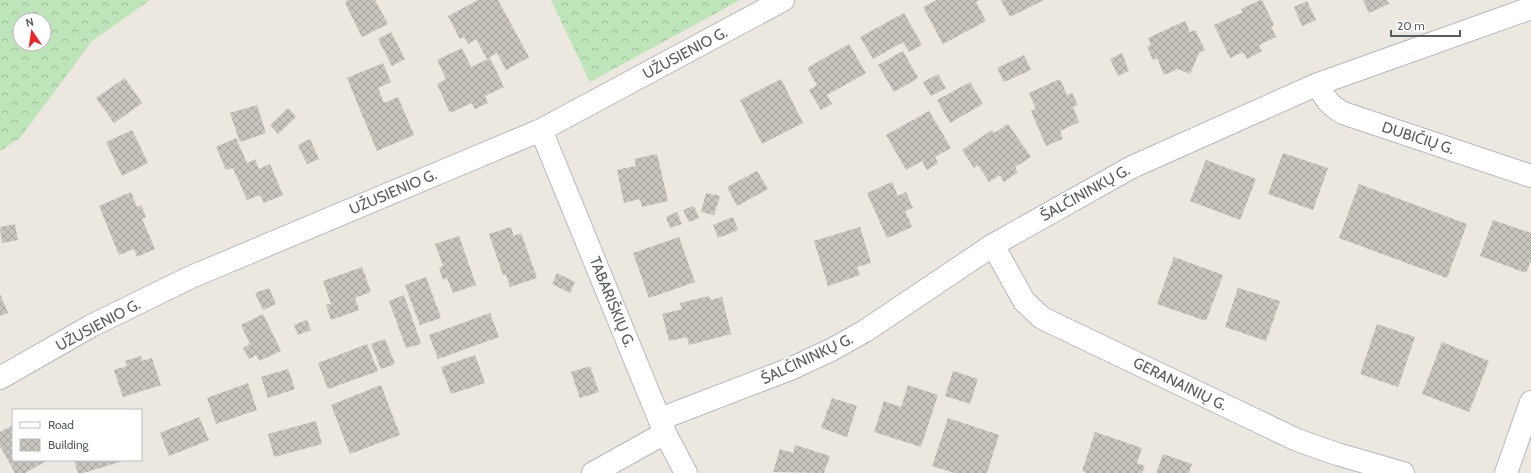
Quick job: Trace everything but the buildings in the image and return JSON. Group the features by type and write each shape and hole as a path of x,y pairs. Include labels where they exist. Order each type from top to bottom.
{"street":[{"name":"UŽUSIENIO G.","path":"0,378 91,326 191,277 541,130 783,0"},
{"name":"ŠALČININKŲ G.","path":"594,473 663,426 831,350 865,331 994,245 1132,167 1318,84 1531,8"},
{"name":"DUBIČIŲ G.","path":"1318,84 1333,108 1343,113 1531,176"},
{"name":"TABARIŠKIŲ G.","path":"541,130 663,426 686,473"},
{"name":"GERANAINIŲ G.","path":"994,245 1024,300 1042,318 1298,440 1337,454 1403,473"},
{"path":"1506,473 1531,402"}],"green space":[{"path":"0,0 150,0 92,41 20,138 0,151"},
{"path":"551,0 740,0 590,82"}]}
